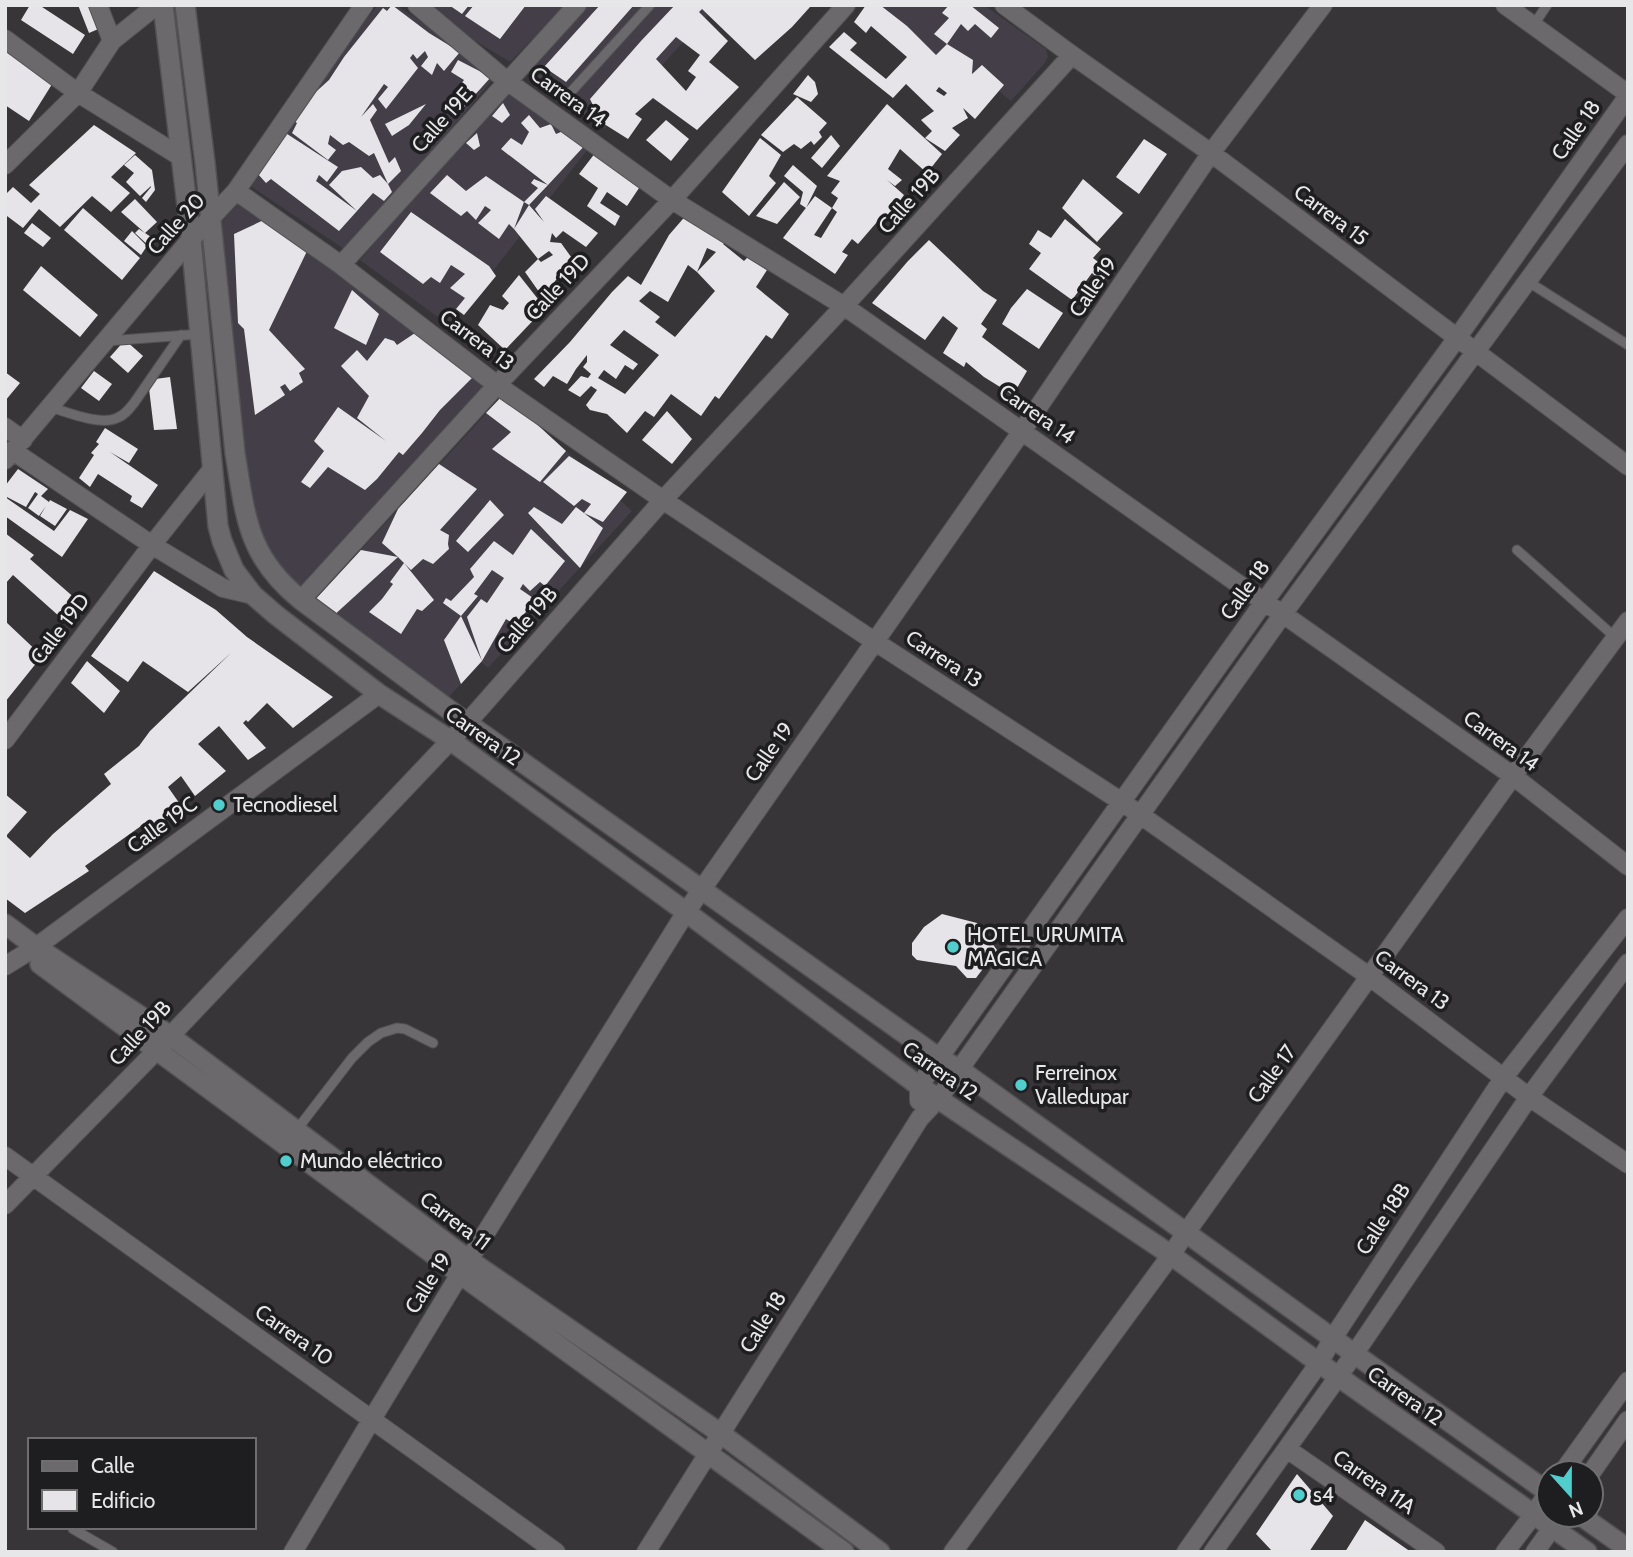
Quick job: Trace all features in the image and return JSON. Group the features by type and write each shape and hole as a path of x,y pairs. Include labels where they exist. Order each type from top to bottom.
{"street":[{"path":"98,5 112,41"},
{"path":"5,165 78,93 112,41 157,5"},
{"name":"Carrera 12","path":"163,5 191,239 191,334 213,468 216,511 222,541 234,570 253,595 379,694 450,740 919,1086 1171,1255 1534,1514"},
{"name":"Carrera 12","path":"185,5 211,218 230,416 241,489 252,538 264,561 289,590 467,723 939,1058 959,1069 1185,1234 1535,1482"},
{"name":"Calle 20","path":"14,450 191,239 236,191 365,5"},
{"name":"Carrera 14","path":"417,5 507,81 672,200 844,306 1513,776 1628,866"},
{"name":"Calle 19E","path":"341,265 577,5"},
{"name":"Calle 19D","path":"302,600 497,385 672,200 846,5"},
{"name":"Carrera 15","path":"1004,5 1212,153 1628,466"},
{"name":"Calle 19","path":"301,1549 372,1419 701,889 1022,431 1212,153 1323,5"},
{"path":"1505,5 1628,95"},
{"path":"5,39 78,93 181,157"},
{"name":"Calle 19B","path":"5,1205 467,723 663,500 1072,55"},
{"name":"Calle 18","path":"919,1086 1264,602 1457,338 1628,95"},
{"name":"Calle 18","path":"646,1552 920,1118 939,1098 1283,614 1628,144"},
{"name":"Carrera 13","path":"236,191 341,265 497,385 663,500 1140,814 1370,977 1529,1097 1628,1164"},
{"path":"5,427 14,450 152,545 223,588 253,595"},
{"name":"Calle 19D","path":"5,740 213,468"},
{"name":"Calle 17","path":"953,1552 1171,1255 1513,776 1628,621"},
{"name":"Calle 19C","path":"5,966 379,694"},
{"name":"Calle 18B","path":"1186,1552 1319,1363 1504,1076 1628,918"},
{"name":"Carrera 11","path":"5,924 30,950 163,1043 844,1552"},
{"name":"Carrera 11","path":"5,939 30,950"},
{"path":"1213,1552 1355,1353 1529,1097 1628,963"},
{"path":"919,1086 920,1118"},
{"name":"Carrera 10","path":"5,1156 556,1552"},
{"name":"Carrera 11","path":"465,1267 720,1433 880,1552"},
{"path":"1572,1459 1628,1381"},
{"path":"1601,1459 1628,1420"},
{"name":"Carrera 11A","path":"1287,1449 1436,1552"},
{"path":"1505,1552 1534,1514"},
{"path":"1535,1552 1551,1529"},
{"name":"Carrera 12","path":"1565,1529 1587,1552"},
{"path":"1600,1529 1628,1549"}],"lane":[{"path":"569,94 650,5"},
{"path":"1533,26 1547,5"},
{"path":"1527,281 1628,345"},
{"path":"105,341 191,334"},
{"path":"50,407 95,420 115,419 135,403 191,334"},
{"path":"1517,550 1616,638"},
{"path":"291,1138 352,1058 381,1033 397,1028 405,1029 433,1043"},
{"path":"73,1529 113,1552"}],"shaded area":[{"path":"378,5 396,5 499,72 347,251 243,181 288,117"},
{"path":"416,5 566,5 510,62"},
{"path":"586,5 717,5 604,129 525,72"},
{"path":"867,5 984,5 1046,49 1048,57 1011,101 949,51 937,63"},
{"path":"516,77 599,135 450,326 360,260"},
{"path":"235,194 508,382 297,598 253,539 214,224"},
{"path":"504,394 632,511 488,668 481,662 436,711 314,601"}],"building":[{"path":"30,5 39,5 85,35 73,54 21,20"},
{"path":"78,5 94,5 103,27 89,33"},
{"path":"392,5 460,52 444,71 437,63 432,75 421,66 428,57 425,51 417,59 413,54 410,58 418,68 386,109 378,99 388,87 384,84 361,117 373,104 377,110 370,120 389,163 395,157 401,171 388,184 374,153 369,156 349,142 343,145 330,135 328,144 336,150 328,160 292,133 297,123 288,117 329,80 383,8 387,11"},
{"path":"449,5 469,5 462,14"},
{"path":"474,5 526,5 500,39 465,16"},
{"path":"600,5 634,5 566,82 544,67"},
{"path":"675,5 810,7 755,60 702,9 699,12 728,41 709,62 739,87 697,130 653,98 635,114 642,119 628,139 601,122 590,99","holes":["676,37 700,55 688,71 696,77 686,91 656,59"]},
{"path":"866,5 880,5 907,26 936,55 947,44 973,60 972,74 982,65 1004,85 975,119 963,108 968,118 952,128 960,135 945,151 925,138 932,131 921,120 934,111 906,84 893,98 829,47 844,32 857,43 850,50 886,79 907,57 871,26 866,33 854,22","holes":["939,87 947,93 944,96 936,91"]},
{"path":"949,5 970,5 999,28 991,38 975,24 968,31 961,24 947,44 934,34 949,18 942,13"},
{"path":"5,51 54,81 29,121 5,105"},
{"path":"458,60 491,77 463,108 452,97 464,80 451,72"},
{"path":"808,75 815,82 818,94 811,102 793,94"},
{"path":"797,97 827,123 819,132 822,137 814,145 811,141 801,149 794,144 783,152 761,135"},
{"path":"503,103 510,115 502,123 492,116"},
{"path":"426,104 409,125 392,136 385,124"},
{"path":"887,104 942,154 927,173 900,149 888,169 902,180 895,186 887,180 904,195 887,219 883,215 858,244 852,239 842,252 848,255 835,274 783,238 815,196 832,208 838,198 831,193 840,181 827,176","holes":["832,208 837,212 821,238 814,235"]},
{"path":"529,115 540,128 551,124 556,134 568,129 588,142 548,185 501,149 511,138 522,145 529,132 521,123"},
{"path":"666,120 689,139 671,161 646,140"},
{"path":"94,125 136,153 111,177 130,193 111,212 92,196 60,227 39,209 23,228 7,216 5,218 5,195 13,187 31,203 40,194 29,185"},
{"path":"281,130 338,167 327,182 319,175 316,181 357,211 339,231 271,179 266,183 257,173 275,152 270,149"},
{"path":"477,133 480,146 474,150 466,143"},
{"path":"831,135 840,146 822,168 811,158"},
{"path":"760,138 781,155 769,176 776,183 749,216 722,192"},
{"path":"1144,139 1167,154 1139,194 1116,177"},
{"path":"599,148 641,185 627,206 607,192 600,203 620,216 615,226 587,206 598,188 579,174"},
{"path":"135,155 152,170 155,190 146,202 142,198 151,186 140,196 126,182 134,173 124,165"},
{"path":"793,165 817,186 806,208 800,204 803,192 784,176"},
{"path":"361,167 373,178 380,175 392,192 384,201 373,193 357,211 329,185 342,171"},
{"path":"447,175 466,191 486,176 524,202 514,229 509,224 499,239 478,223 491,210 485,206 476,220 467,211 461,216 430,193"},
{"path":"534,179 548,185 529,205 524,202 538,188 531,183"},
{"path":"1083,179 1123,213 1097,242 1062,208"},
{"path":"784,182 800,197 777,224 756,216"},
{"path":"546,196 598,233 586,247 563,231 556,238 552,233 550,242 561,243 574,261 555,281 544,299 525,272 538,259 514,229 529,205 544,222 535,209","holes":["549,251 553,255 541,262 538,259"]},
{"path":"135,199 157,222 145,233 121,212"},
{"path":"83,208 140,258 122,280 64,230"},
{"path":"411,212 489,266 496,276 464,315 456,309 465,298 450,288 465,274 451,265 440,283 431,277 423,284 380,252"},
{"path":"688,213 726,241 723,244 744,261 748,257 767,270 756,287 789,314 772,339 766,335 719,399 715,396 701,416 671,394 654,417 645,411 627,433 607,414 590,410 586,405 597,390 591,386 580,397 568,390 581,376 588,378 591,374 583,367 587,362 587,355 567,384 553,376 544,387 534,379 628,276 641,285 669,235","holes":["707,248 716,252 697,272","688,265 715,291 675,337 655,322 660,317 639,301 650,291 668,302","624,330 659,355 625,394 598,378 604,370 616,379 625,365 633,370 638,364 610,345"]},
{"path":"268,218 308,249 269,330 305,369 299,373 303,382 290,391 285,384 280,387 285,395 255,415 244,329 238,323 234,234"},
{"path":"1065,219 1101,249 1093,258 1110,271 1102,282 1092,273 1072,300 1029,269 1041,253 1029,244 1038,230 1051,238"},
{"path":"32,223 51,238 43,247 24,233"},
{"path":"139,229 157,241 151,248 135,233"},
{"path":"132,231 147,246 141,255 124,241"},
{"path":"929,240 983,291 997,300 981,324 987,329 982,337 1027,371 1013,395 966,362 964,367 943,353 958,328 943,316 925,340 872,303"},
{"path":"41,266 98,315 80,337 23,290"},
{"path":"519,275 545,308 505,350 478,325 490,305 503,310 509,303 502,296"},
{"path":"1027,289 1063,313 1039,349 1002,324"},
{"path":"352,290 379,314 366,345 334,328"},
{"path":"415,333 474,376 440,410 403,455 399,452 365,490 328,467 310,488 301,482 324,451 314,441 338,407 386,441 357,418 369,396 341,366 357,350 367,361 385,338 397,345"},
{"path":"125,340 143,356 128,373 110,357"},
{"path":"94,371 112,384 99,401 81,388"},
{"path":"5,372 20,383 5,401"},
{"path":"170,377 177,429 154,430 148,380"},
{"path":"504,394 566,451 540,482 492,449 511,432 486,413"},
{"path":"667,411 692,439 672,464 642,440"},
{"path":"105,428 138,449 129,463 110,452 158,485 142,508 130,501 132,496 98,474 90,487 79,478 94,455 91,453 99,444 96,442"},
{"path":"569,456 627,492 603,522 584,513 591,504 582,499 574,506 543,482"},
{"path":"439,464 477,489 440,530 449,535 449,549 433,564 423,559 411,570 382,543 398,509"},
{"path":"18,469 48,489 41,496 67,509 55,526 40,516 46,506 39,516 28,508 38,494 35,492 26,507 5,496 5,486"},
{"path":"5,497 54,531 70,510 88,519 62,557 5,516"},
{"path":"490,500 504,515 468,552 456,541"},
{"path":"534,507 562,524 576,507 603,528 580,568 528,513"},
{"path":"531,529 565,561 545,586 540,582 530,591 523,584 520,589 536,600 519,620 516,616 511,622 506,619 482,661 467,617 481,599 487,603 504,578 492,570 474,594 478,596 461,616 443,603 446,598 451,601 474,577 470,569 494,541 513,555"},
{"path":"5,533 34,555 30,559 77,600 60,617 13,575 5,584"},
{"path":"361,550 398,557 332,617 314,601"},
{"path":"404,563 434,600 422,611 417,609 401,634 369,612 393,584 390,582"},
{"path":"154,571 216,610 247,637 333,697 293,728 267,703 248,722 246,720 243,723 266,748 248,760 219,726 198,744 226,771 195,796 181,776 168,787 182,807 146,834 141,826 85,866 89,871 25,913 5,898 5,794 27,812 6,836 30,858 53,834 111,784 104,774 139,746 150,731 232,652 188,692 143,661 128,682 91,656"},
{"path":"461,616 482,661 461,684 444,640"},
{"path":"5,621 42,656 5,702"},
{"path":"87,661 120,691 104,713 71,683"},
{"name":"HOTEL URUMITA MAGICA","path":"942,914 977,923 997,950 976,978 967,978 956,966 917,960 912,955 912,943 924,927"},
{"name":"s4","path":"1297,1474 1333,1516 1309,1552 1273,1552 1256,1534"},
{"path":"1365,1520 1411,1552 1345,1552"}],"place":[{"name":"Tecnodiesel","path":"219,805"},
{"name":"HOTEL URUMITA MAGICA","path":"953,947"},
{"name":"Ferreinox Valledupar","path":"1021,1085"},
{"name":"Mundo eléctrico","path":"286,1161"},
{"name":"s4","path":"1299,1495"}]}
